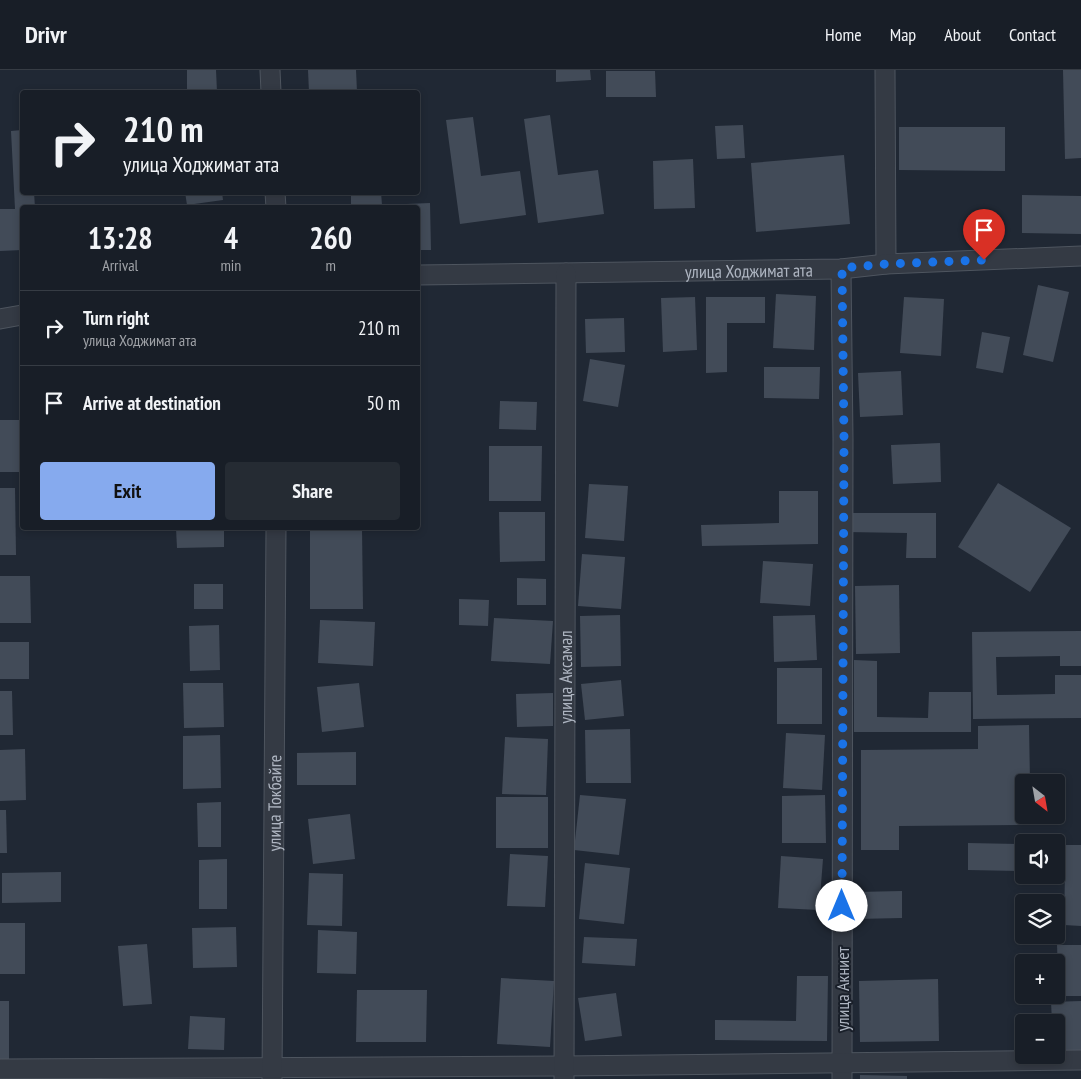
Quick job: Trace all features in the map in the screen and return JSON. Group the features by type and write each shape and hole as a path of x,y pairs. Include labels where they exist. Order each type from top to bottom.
{"street":[{"path":"270,70 271,90"},
{"path":"885,70 886,264"},
{"name":"улица Ходжимат ата","path":"420,275 842,268 886,264 1081,256"},
{"name":"улица Акниет","path":"842,268 844,439 842,1071"},
{"name":"улица Аксамал","path":"564,1072 566,273"},
{"path":"0,319 20,316"},
{"name":"улица Токбайге","path":"272,1073 276,530"},
{"path":"0,1069 272,1073 842,1071 1081,1060"}],"building":[{"path":"187,70 216,70 217,90 187,90"},
{"path":"308,70 356,70 357,90 309,90"},
{"path":"556,70 590,70 591,80 556,82"},
{"path":"1063,70 1081,70 1081,158 1065,159"},
{"path":"606,71 655,71 656,97 606,97"},
{"path":"550,115 558,175 598,170 604,214 538,223 524,119"},
{"path":"473,117 481,176 520,171 526,215 460,224 446,120"},
{"path":"743,125 745,158 717,159 715,126"},
{"path":"899,127 1005,127 1005,171 899,170"},
{"path":"20,130 20,195 34,195 35,205 20,205 20,250 0,251 0,209 15,209 11,131"},
{"path":"844,155 850,224 756,232 751,163"},
{"path":"693,159 695,208 654,209 653,161"},
{"path":"185,195 222,195 223,200 187,205"},
{"path":"351,195 381,195 382,205 351,205"},
{"path":"1022,195 1081,196 1081,234 1022,233"},
{"path":"430,203 431,250 420,250 420,205 382,205"},
{"path":"1038,285 1069,292 1053,362 1023,355"},
{"path":"776,294 816,296 814,350 773,348"},
{"path":"695,297 697,350 663,352 661,298"},
{"path":"706,297 765,297 765,323 727,323 727,372 706,373"},
{"path":"904,297 944,299 941,356 900,353"},
{"path":"624,318 625,352 586,353 585,319"},
{"path":"982,332 1010,337 1003,373 976,368"},
{"path":"590,359 625,365 618,407 583,401"},
{"path":"764,367 820,367 819,399 764,398"},
{"path":"901,371 903,415 860,417 858,373"},
{"path":"500,401 537,402 536,430 499,429"},
{"path":"0,420 20,420 20,472 0,472"},
{"path":"940,443 941,482 893,484 891,445"},
{"path":"489,446 542,446 541,501 489,501"},
{"path":"998,483 1071,528 1030,592 958,547"},
{"path":"589,484 628,486 624,541 585,538"},
{"path":"0,488 15,488 16,555 0,555"},
{"path":"779,491 818,491 818,544 702,546 701,525 779,523"},
{"path":"499,512 545,512 545,561 500,562"},
{"path":"847,513 936,513 936,558 906,558 907,533 846,532"},
{"path":"176,530 224,530 224,547 177,548"},
{"path":"310,530 362,530 363,609 310,609"},
{"path":"582,554 625,557 621,609 578,606"},
{"path":"763,561 813,564 810,606 760,603"},
{"path":"0,576 30,576 31,623 0,623"},
{"path":"517,578 546,579 546,605 517,605"},
{"path":"194,584 223,584 223,609 194,609"},
{"path":"899,585 900,653 856,654 855,586"},
{"path":"459,599 489,600 488,626 459,625"},
{"path":"620,615 621,666 581,667 580,616"},
{"path":"815,615 817,660 774,662 773,616"},
{"path":"494,618 553,621 550,664 491,661"},
{"path":"320,620 375,622 373,666 318,663"},
{"path":"219,625 220,670 190,671 189,626"},
{"path":"1081,631 1081,666 1060,666 1060,656 996,657 997,695 1055,694 1055,675 1081,675 1081,718 973,719 972,632"},
{"path":"0,642 29,642 29,679 0,679"},
{"path":"854,660 877,661 877,717 928,718 929,692 971,692 971,732 854,732"},
{"path":"777,668 822,668 822,724 777,724"},
{"path":"621,680 624,716 585,720 581,684"},
{"path":"183,683 223,683 224,727 184,728"},
{"path":"359,683 364,727 322,732 317,687"},
{"path":"0,691 12,691 13,735 0,735"},
{"path":"553,693 553,726 517,727 516,694"},
{"path":"1029,725 1030,774 1015,774 1015,824 1030,825 899,826 899,850 861,850 861,750 978,749 978,726"},
{"path":"630,729 631,783 586,783 585,730"},
{"path":"786,733 825,735 822,790 783,788"},
{"path":"220,735 221,788 183,789 183,736"},
{"path":"505,737 548,739 546,795 502,794"},
{"path":"25,749 26,800 0,801 0,750"},
{"path":"356,752 356,785 297,785 297,753"},
{"path":"580,795 626,799 619,855 574,850"},
{"path":"825,795 826,843 782,843 782,796"},
{"path":"496,797 548,797 548,848 496,848"},
{"path":"221,802 221,847 198,847 197,803"},
{"path":"0,810 6,810 7,853 0,853"},
{"path":"350,814 355,859 313,864 308,819"},
{"path":"968,843 1015,844 1015,871 968,870"},
{"path":"1065,845 1081,845 1081,926 1065,925"},
{"path":"510,854 548,856 545,907 507,906"},
{"path":"781,856 823,859 819,910 778,908"},
{"path":"227,859 227,909 199,909 199,860"},
{"path":"585,863 630,868 624,924 579,919"},
{"path":"61,872 61,902 2,903 2,873"},
{"path":"309,873 343,874 342,926 307,925"},
{"path":"902,891 902,918 856,919 856,892"},
{"path":"0,923 25,923 25,974 0,974"},
{"path":"236,927 237,967 193,968 192,928"},
{"path":"318,930 357,932 356,974 317,973"},
{"path":"584,937 637,939 635,966 582,963"},
{"path":"147,944 152,1004 123,1006 118,946"},
{"path":"1057,945 1081,945 1081,996 1065,996 1065,954 1057,954"},
{"path":"797,976 828,976 827,1041 715,1040 715,1020 796,1021"},
{"path":"501,978 554,981 550,1047 497,1044"},
{"path":"938,979 939,1041 860,1042 859,981"},
{"path":"357,990 427,990 426,1042 356,1042"},
{"path":"616,993 622,1036 585,1041 578,998"},
{"path":"0,1001 9,1001 9,1060 0,1060"},
{"path":"1081,1001 1081,1052 1065,1053 1065,1014 1052,1014 1051,1004 1065,1004 1065,1002"},
{"path":"190,1016 225,1018 224,1050 188,1049"},
{"path":"860,1075 907,1076 907,1079 860,1079"}],"route":[{"path":"842,906 844,439 842,268 886,264 984,260"}]}
